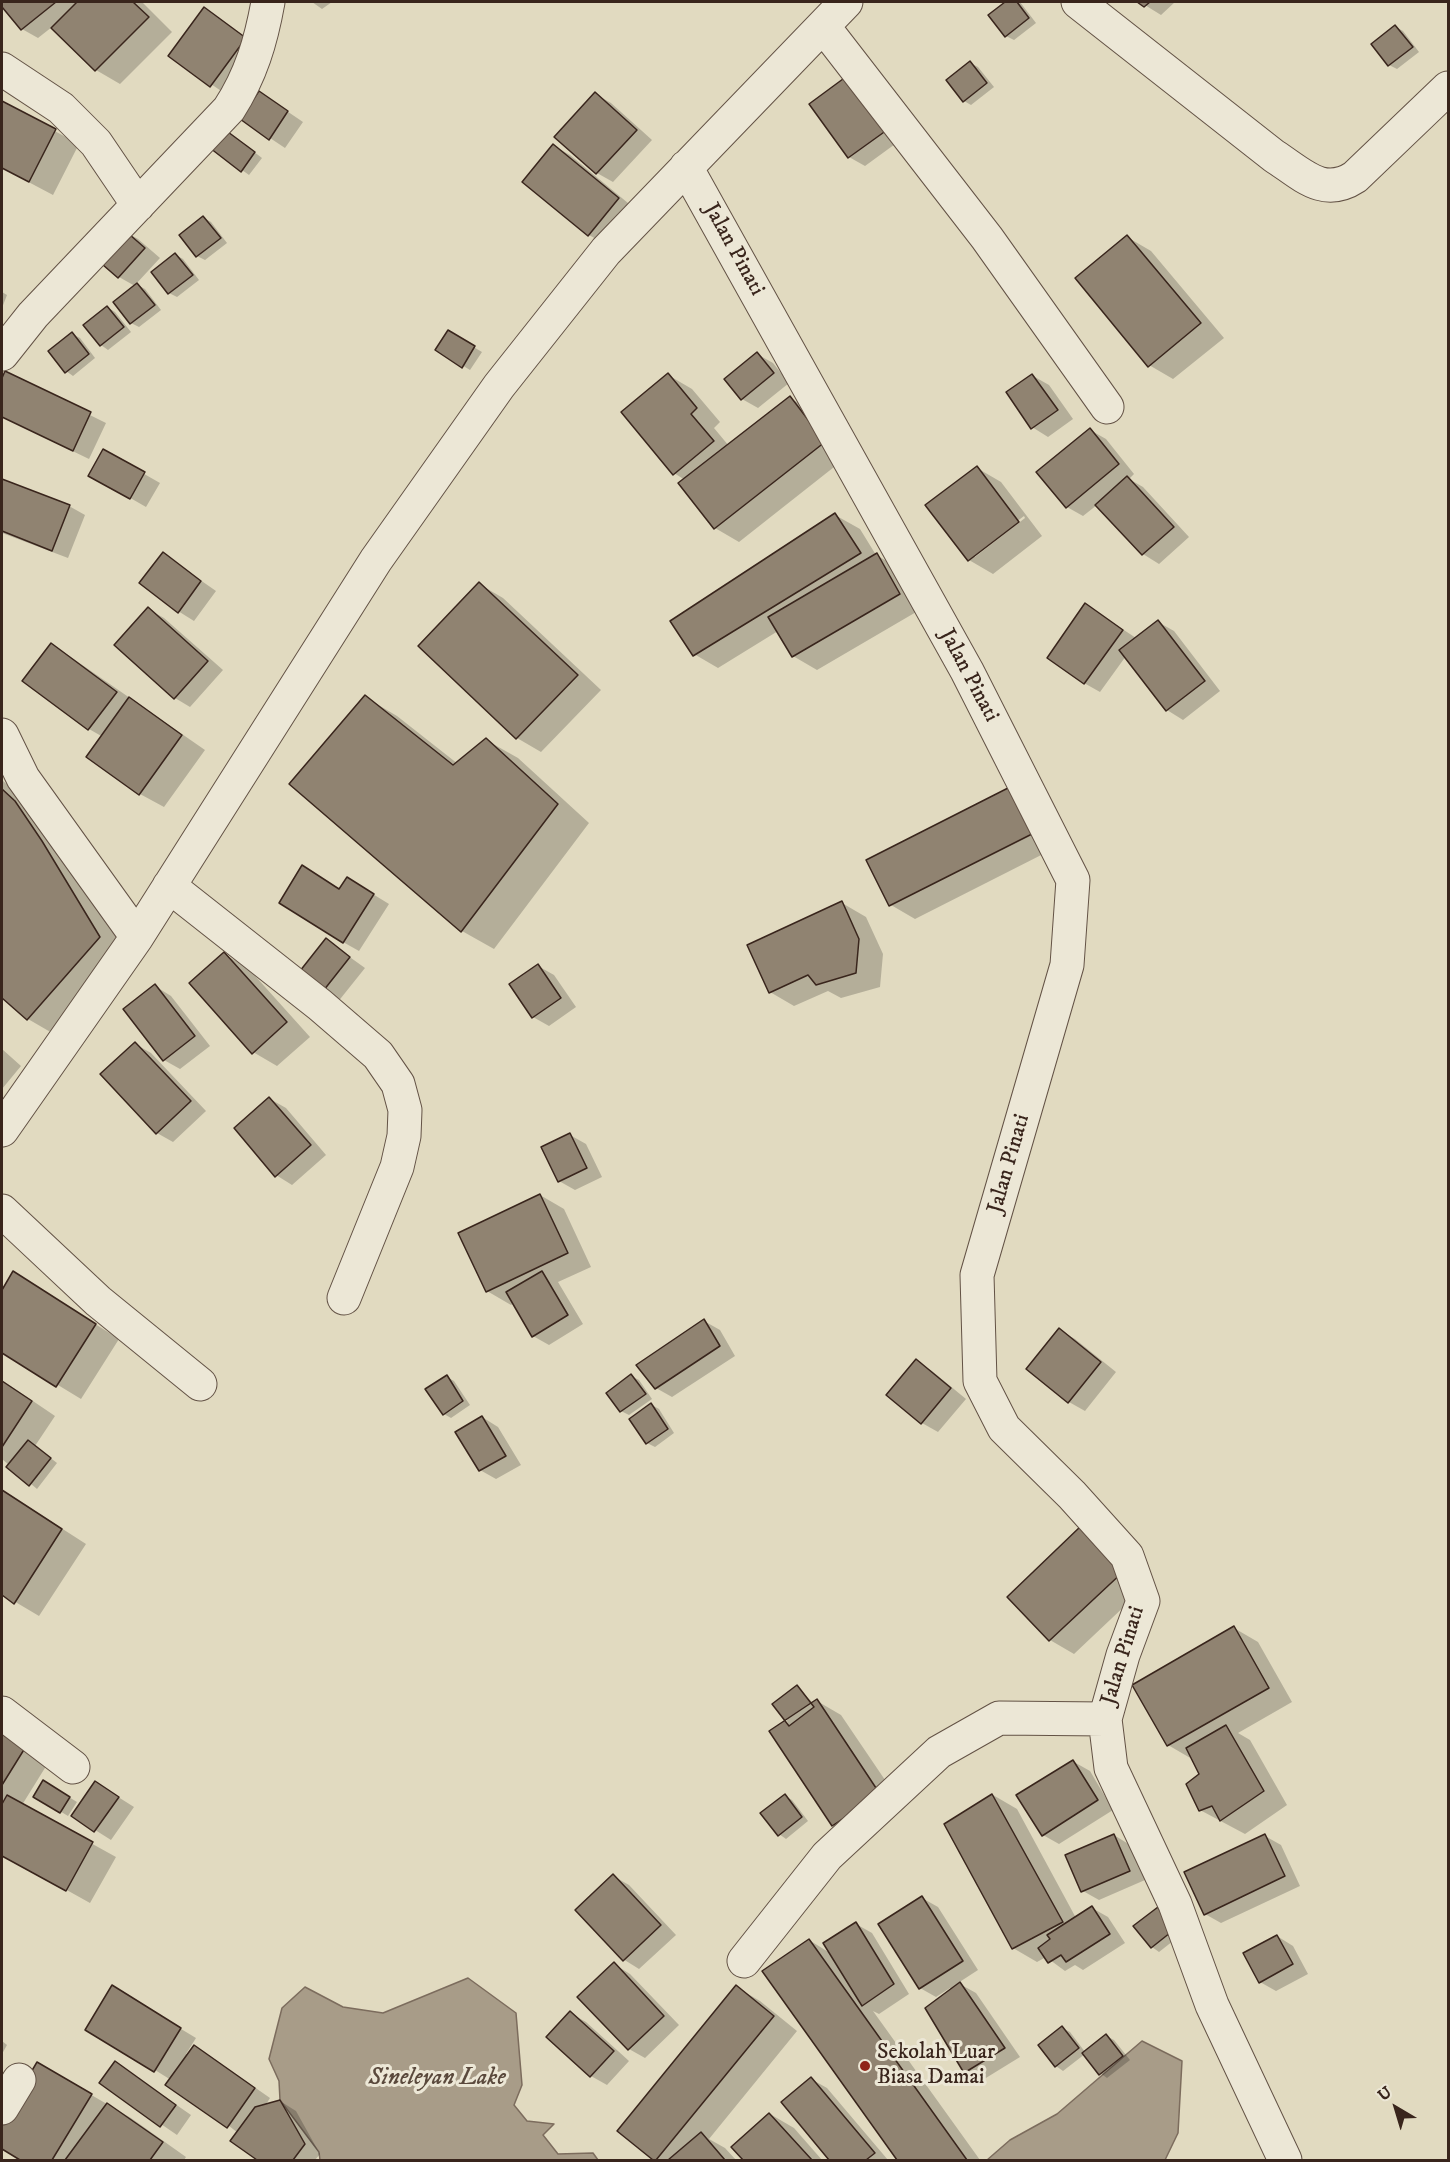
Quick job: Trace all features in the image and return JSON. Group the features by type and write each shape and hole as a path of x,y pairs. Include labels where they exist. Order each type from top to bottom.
{"street":[{"path":"2,354 33,315 229,109 244,85 261,38 268,2"},
{"path":"2,1130 137,937 376,560 499,386 606,251 846,2"},
{"path":"1078,2 1274,156 1307,178 1329,187 1343,185 1360,172 1449,88"},
{"path":"823,26 987,238 1107,407"},
{"path":"2,69 61,108 96,143 138,205"},
{"name":"Jalan Pinati","path":"686,167 967,671 1073,880 1067,965 977,1275 980,1381 1004,1428 1072,1495 1127,1556 1143,1601 1123,1655 1105,1719 1111,1768 1175,1904 1212,2005 1285,2160"},
{"path":"2,735 23,778 137,937"},
{"path":"169,886 320,1005 378,1055 398,1084 405,1110 404,1136 398,1167 344,1298"},
{"path":"2,1211 98,1301 200,1384"},
{"path":"2,1713 73,1767"},
{"path":"744,1961 827,1856 939,1752 999,1718 1105,1719"},
{"path":"2,2108 19,2080"}],"water":[{"name":"Sineleyan Lake","path":"468,1978 516,2013 522,2085 514,2105 527,2121 554,2124 543,2135 558,2154 593,2153 598,2160 320,2160 319,2152 280,2100 279,2081 269,2059 282,2008 305,1987 343,2007 383,2013"},
{"path":"1142,2041 1182,2061 1178,2133 1165,2160 987,2160 1010,2140 1057,2114"}],"building":[{"path":"2,2 56,2 21,30 2,7"},
{"path":"77,2 133,2 149,17 95,71 51,28"},
{"path":"1005,2 1017,2 1029,18 1005,37 988,15"},
{"path":"1137,2 1150,2 1144,7"},
{"path":"204,7 246,38 210,87 168,56"},
{"path":"1395,25 1413,47 1388,66 1371,44"},
{"path":"970,61 987,83 963,102 946,80"},
{"path":"847,76 887,130 848,158 809,104"},
{"path":"259,91 288,111 269,140 240,119"},
{"path":"595,92 637,130 596,174 554,137"},
{"path":"2,101 56,129 29,182 2,168"},
{"path":"224,129 255,152 241,172 210,148"},
{"path":"553,144 619,198 588,236 522,182"},
{"path":"203,216 221,238 196,257 179,235"},
{"path":"122,228 145,248 118,278 95,258"},
{"path":"1127,235 1201,323 1148,367 1075,278"},
{"path":"175,253 193,275 168,294 151,272"},
{"path":"137,283 155,305 130,324 113,302"},
{"path":"107,306 124,327 100,346 83,325"},
{"path":"448,330 475,346 462,368 435,350"},
{"path":"72,332 89,354 65,373 48,351"},
{"path":"757,352 774,373 741,400 724,379"},
{"path":"5,371 91,412 73,451 2,417 2,378"},
{"path":"668,373 697,408 691,414 714,441 673,475 621,412"},
{"path":"1032,374 1058,410 1031,429 1006,392"},
{"path":"790,396 825,442 714,529 678,483"},
{"path":"1090,428 1119,464 1066,508 1036,472"},
{"path":"103,449 145,472 130,499 88,476"},
{"path":"977,466 1019,522 968,561 925,505"},
{"path":"1127,476 1174,527 1142,555 1095,505"},
{"path":"2,479 70,505 52,551 2,531"},
{"path":"835,513 861,553 693,656 670,621"},
{"path":"163,552 201,581 178,613 139,583"},
{"path":"877,553 900,594 792,657 768,617"},
{"path":"479,582 578,675 516,739 418,646"},
{"path":"1085,603 1123,630 1084,684 1047,658"},
{"path":"148,607 208,661 174,699 114,645"},
{"path":"1158,620 1205,681 1166,711 1119,650"},
{"path":"51,643 117,692 88,730 22,681"},
{"path":"365,695 453,765 486,738 558,804 461,932 289,784"},
{"path":"129,697 182,735 139,795 86,757"},
{"path":"1010,787 1034,833 889,906 866,860"},
{"path":"2,789 15,801 42,841 100,937 27,1020 2,998"},
{"path":"302,865 339,889 347,877 374,894 343,943 279,903"},
{"path":"842,901 859,939 856,973 816,985 808,975 769,993 747,945"},
{"path":"326,938 350,957 320,995 296,976"},
{"path":"224,952 287,1022 252,1054 189,983"},
{"path":"538,964 561,998 532,1018 509,984"},
{"path":"155,984 195,1036 163,1061 123,1009"},
{"path":"135,1042 191,1101 156,1134 100,1074"},
{"path":"269,1097 311,1145 275,1177 234,1128"},
{"path":"570,1133 587,1168 558,1182 541,1147"},
{"path":"540,1194 568,1253 486,1292 458,1233"},
{"path":"13,1271 96,1324 56,1387 2,1353 2,1290"},
{"path":"542,1271 568,1315 532,1337 506,1292"},
{"path":"704,1319 720,1346 655,1389 636,1365"},
{"path":"1059,1328 1101,1362 1068,1403 1026,1369"},
{"path":"916,1359 951,1388 921,1424 886,1395"},
{"path":"631,1374 646,1394 620,1412 606,1393"},
{"path":"447,1375 463,1401 443,1415 425,1389"},
{"path":"2,1381 32,1401 2,1447"},
{"path":"651,1403 668,1429 646,1444 629,1419"},
{"path":"482,1416 506,1456 479,1471 455,1432"},
{"path":"28,1440 51,1458 29,1486 6,1467"},
{"path":"2,1490 62,1529 14,1604 2,1595"},
{"path":"1082,1525 1125,1570 1049,1641 1007,1597"},
{"path":"1234,1626 1269,1688 1167,1746 1132,1685"},
{"path":"797,1685 814,1707 789,1726 772,1704"},
{"path":"817,1699 880,1794 832,1826 769,1731"},
{"path":"1226,1725 1264,1791 1220,1821 1212,1806 1199,1811 1186,1784 1199,1774 1186,1748"},
{"path":"2,1734 25,1748 2,1785"},
{"path":"1073,1760 1098,1800 1042,1836 1016,1795"},
{"path":"43,1780 70,1797 60,1813 33,1797"},
{"path":"95,1781 119,1797 94,1832 71,1816"},
{"path":"785,1794 802,1817 778,1836 760,1813"},
{"path":"992,1794 1063,1922 1012,1949 944,1824"},
{"path":"7,1795 93,1842 66,1891 2,1856 2,1804"},
{"path":"1114,1834 1130,1871 1081,1892 1065,1855"},
{"path":"1265,1834 1285,1876 1204,1915 1184,1872"},
{"path":"613,1874 661,1925 623,1961 575,1910"},
{"path":"922,1896 963,1961 919,1989 878,1924"},
{"path":"1092,1906 1110,1934 1066,1962 1061,1955 1048,1963 1038,1948 1050,1939 1047,1935"},
{"path":"1158,1907 1175,1929 1151,1948 1133,1926"},
{"path":"856,1922 894,1984 862,2006 823,1943"},
{"path":"1277,1935 1293,1964 1259,1983 1243,1953"},
{"name":"Sekolah Luar Biasa Damai","path":"809,1939 967,2160 897,2160 762,1971"},
{"path":"614,1962 664,2016 628,2050 577,1997"},
{"path":"960,1982 1005,2048 964,2073 925,2008"},
{"path":"112,1985 181,2028 154,2072 85,2030"},
{"path":"736,1985 774,2016 656,2160 653,2160 617,2131"},
{"path":"570,2011 614,2051 590,2077 546,2037"},
{"path":"1062,2026 1079,2048 1055,2067 1038,2045"},
{"path":"1106,2034 1123,2056 1099,2075 1082,2053"},
{"path":"194,2045 255,2088 227,2128 165,2085"},
{"path":"115,2061 176,2105 160,2127 99,2083"},
{"path":"37,2062 92,2094 52,2160 20,2160 2,2149 2,2122"},
{"path":"811,2077 875,2153 866,2160 829,2160 781,2102"},
{"path":"280,2100 305,2144 293,2160 257,2160 230,2141 255,2107"},
{"path":"107,2103 163,2142 150,2160 65,2160"},
{"path":"769,2113 812,2160 743,2160 731,2147"},
{"path":"701,2132 725,2160 668,2160"}],"place":[{"name":"Sekolah Luar Biasa Damai","path":"865,2066"}]}
